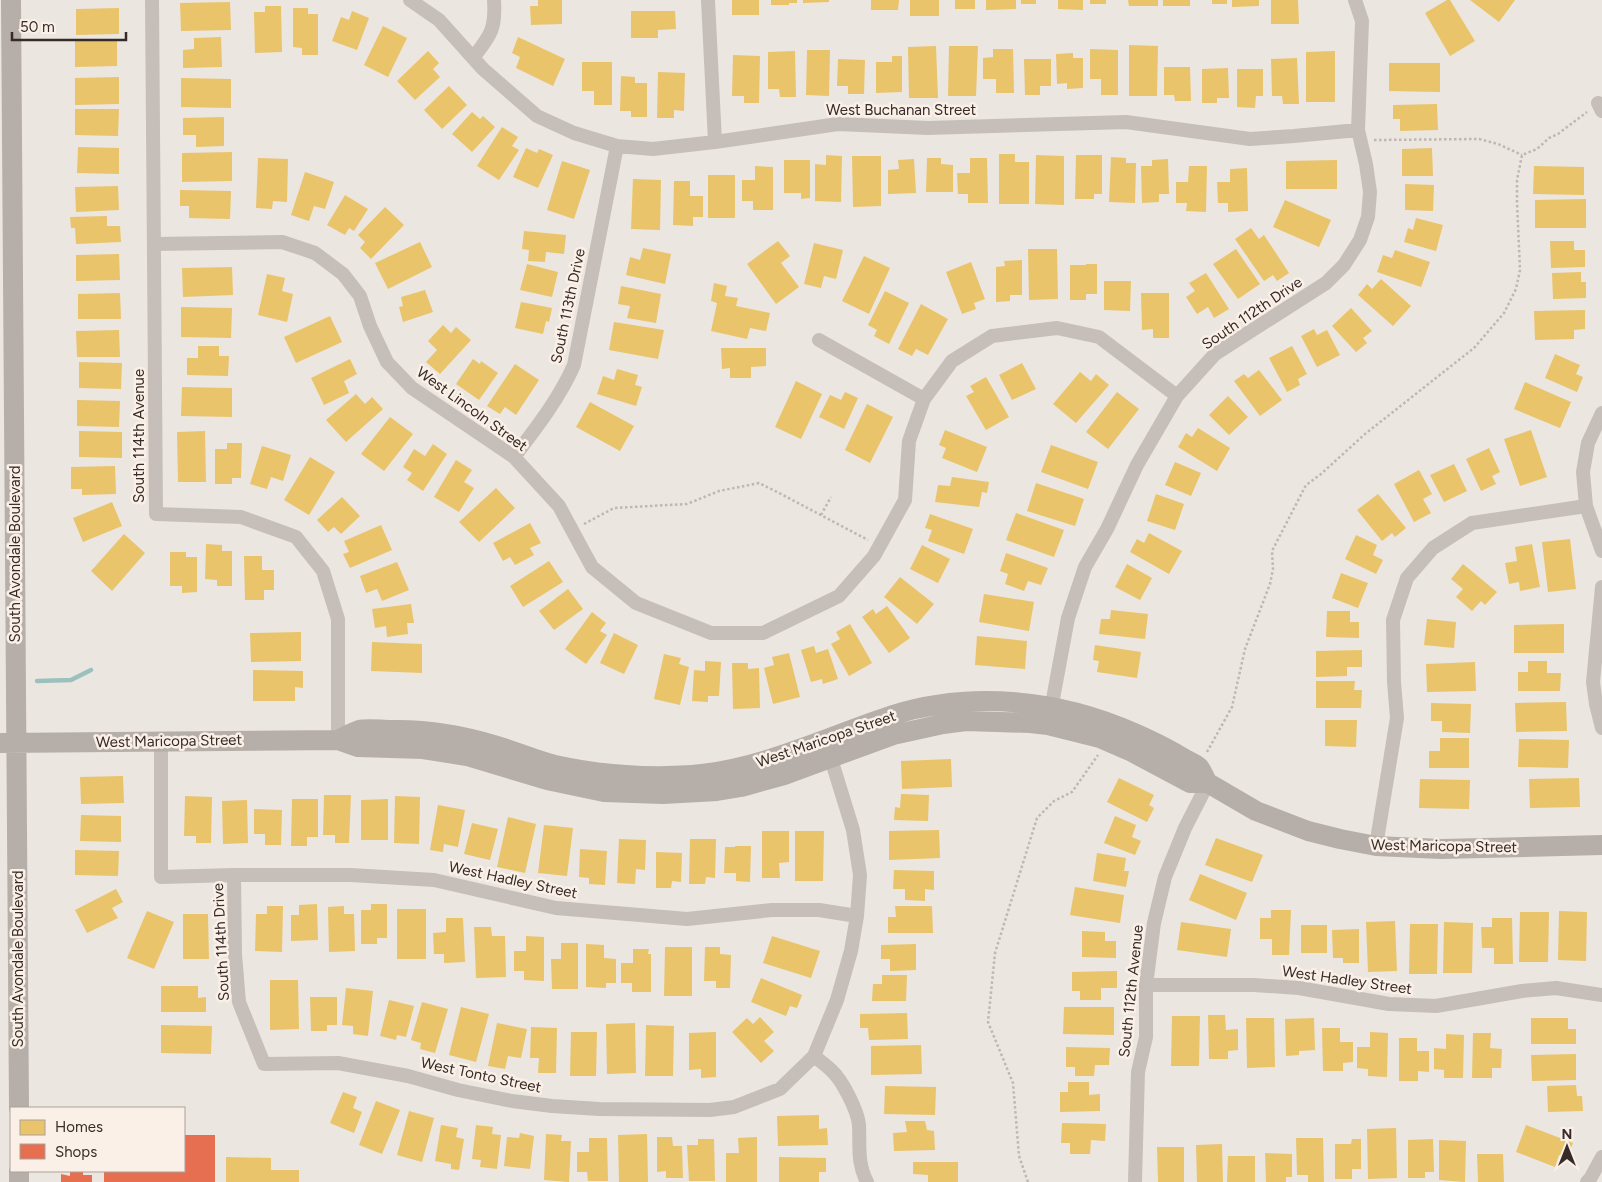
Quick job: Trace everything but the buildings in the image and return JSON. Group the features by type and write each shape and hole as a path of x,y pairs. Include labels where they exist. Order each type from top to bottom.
{"street":[{"name":"South Avondale Boulevard","path":"11,0 8,743 19,1107"},
{"name":"South 114th Avenue","path":"152,0 156,514 241,517 296,537 323,571 338,619 338,740"},
{"name":"West Buchanan Street","path":"410,0 439,20 482,69 536,116 574,133 617,146 653,149 838,124 928,128 1126,122 1250,139 1359,135"},
{"path":"473,58 489,38 494,26 494,0"},
{"path":"708,0 715,142"},
{"name":"South 112th Drive","path":"1050,716 1068,618 1085,567 1107,529 1136,464 1177,396 1215,354 1326,283 1344,264 1360,240 1368,217 1370,192 1359,135 1362,21 1356,0"},
{"name":"South 113th Drive","path":"514,458 565,385 574,365 582,333 617,146"},
{"name":"West Lincoln Street","path":"154,244 282,242 315,253 343,274 360,296 370,326 387,362 412,388 514,458 559,506 592,567 636,603 711,633 764,633 839,596 874,556 905,500 909,440 924,399 952,361 992,336 1057,328 1099,338 1177,396"},
{"path":"819,340 924,399"},
{"path":"1602,413 1588,443 1583,472 1586,506 1602,552"},
{"path":"1376,846 1397,718 1394,682 1393,620 1407,578 1432,548 1472,523 1586,506"},
{"path":"1602,587 1593,682 1602,728"},
{"name":"West Maricopa Street","path":"8,743 338,740 358,747 423,749 467,756 547,780 604,792 693,793 741,787 784,775 828,749 943,724 1080,714 1128,730 1172,751 1203,775 1256,811 1308,831 1376,846 1441,849 1602,845"},
{"name":"West Maricopa Street","path":"1050,716 1146,759 1190,784 1203,775"},
{"name":"West Hadley Street","path":"161,741 161,877 352,875 434,880 556,908 687,919 772,910 819,910 857,916"},
{"path":"828,749 853,830 860,875 857,916 850,951 836,1000 814,1056 834,1072 854,1106 859,1123 858,1150 861,1171 867,1182"},
{"name":"South 112th Avenue","path":"1135,1182 1138,1072 1146,1037 1146,985 1154,923 1165,877 1185,828 1203,775"},
{"name":"South 114th Drive","path":"234,875 235,954 239,1002 264,1064"},
{"name":"West Hadley Street","path":"1146,985 1254,985 1299,988 1389,1004 1436,1006 1522,991 1556,988 1602,995"},
{"name":"West Tonto Street","path":"264,1064 338,1063 408,1076 458,1090 512,1101 552,1106 599,1109 710,1110 734,1108 780,1088 814,1056"},
{"path":"1589,1180 1602,1157"}],"path":[{"path":"1359,135 1383,139 1479,139 1498,144 1522,155 1537,149 1549,138 1600,107"},
{"path":"1203,775 1232,707 1245,649 1270,584 1273,569 1272,551 1306,485 1365,434 1474,348 1504,313 1516,289 1520,270 1517,180 1522,155"},
{"path":"572,531 614,508 687,504 719,491 759,484 821,514 879,547"},
{"path":"821,514 832,497"},
{"path":"1028,1182 1019,1156 1013,1083 988,1022 995,953 1037,818 1054,801 1072,792 1108,742"}],"waterway":[{"path":"37,681 71,680 91,670"}]}
